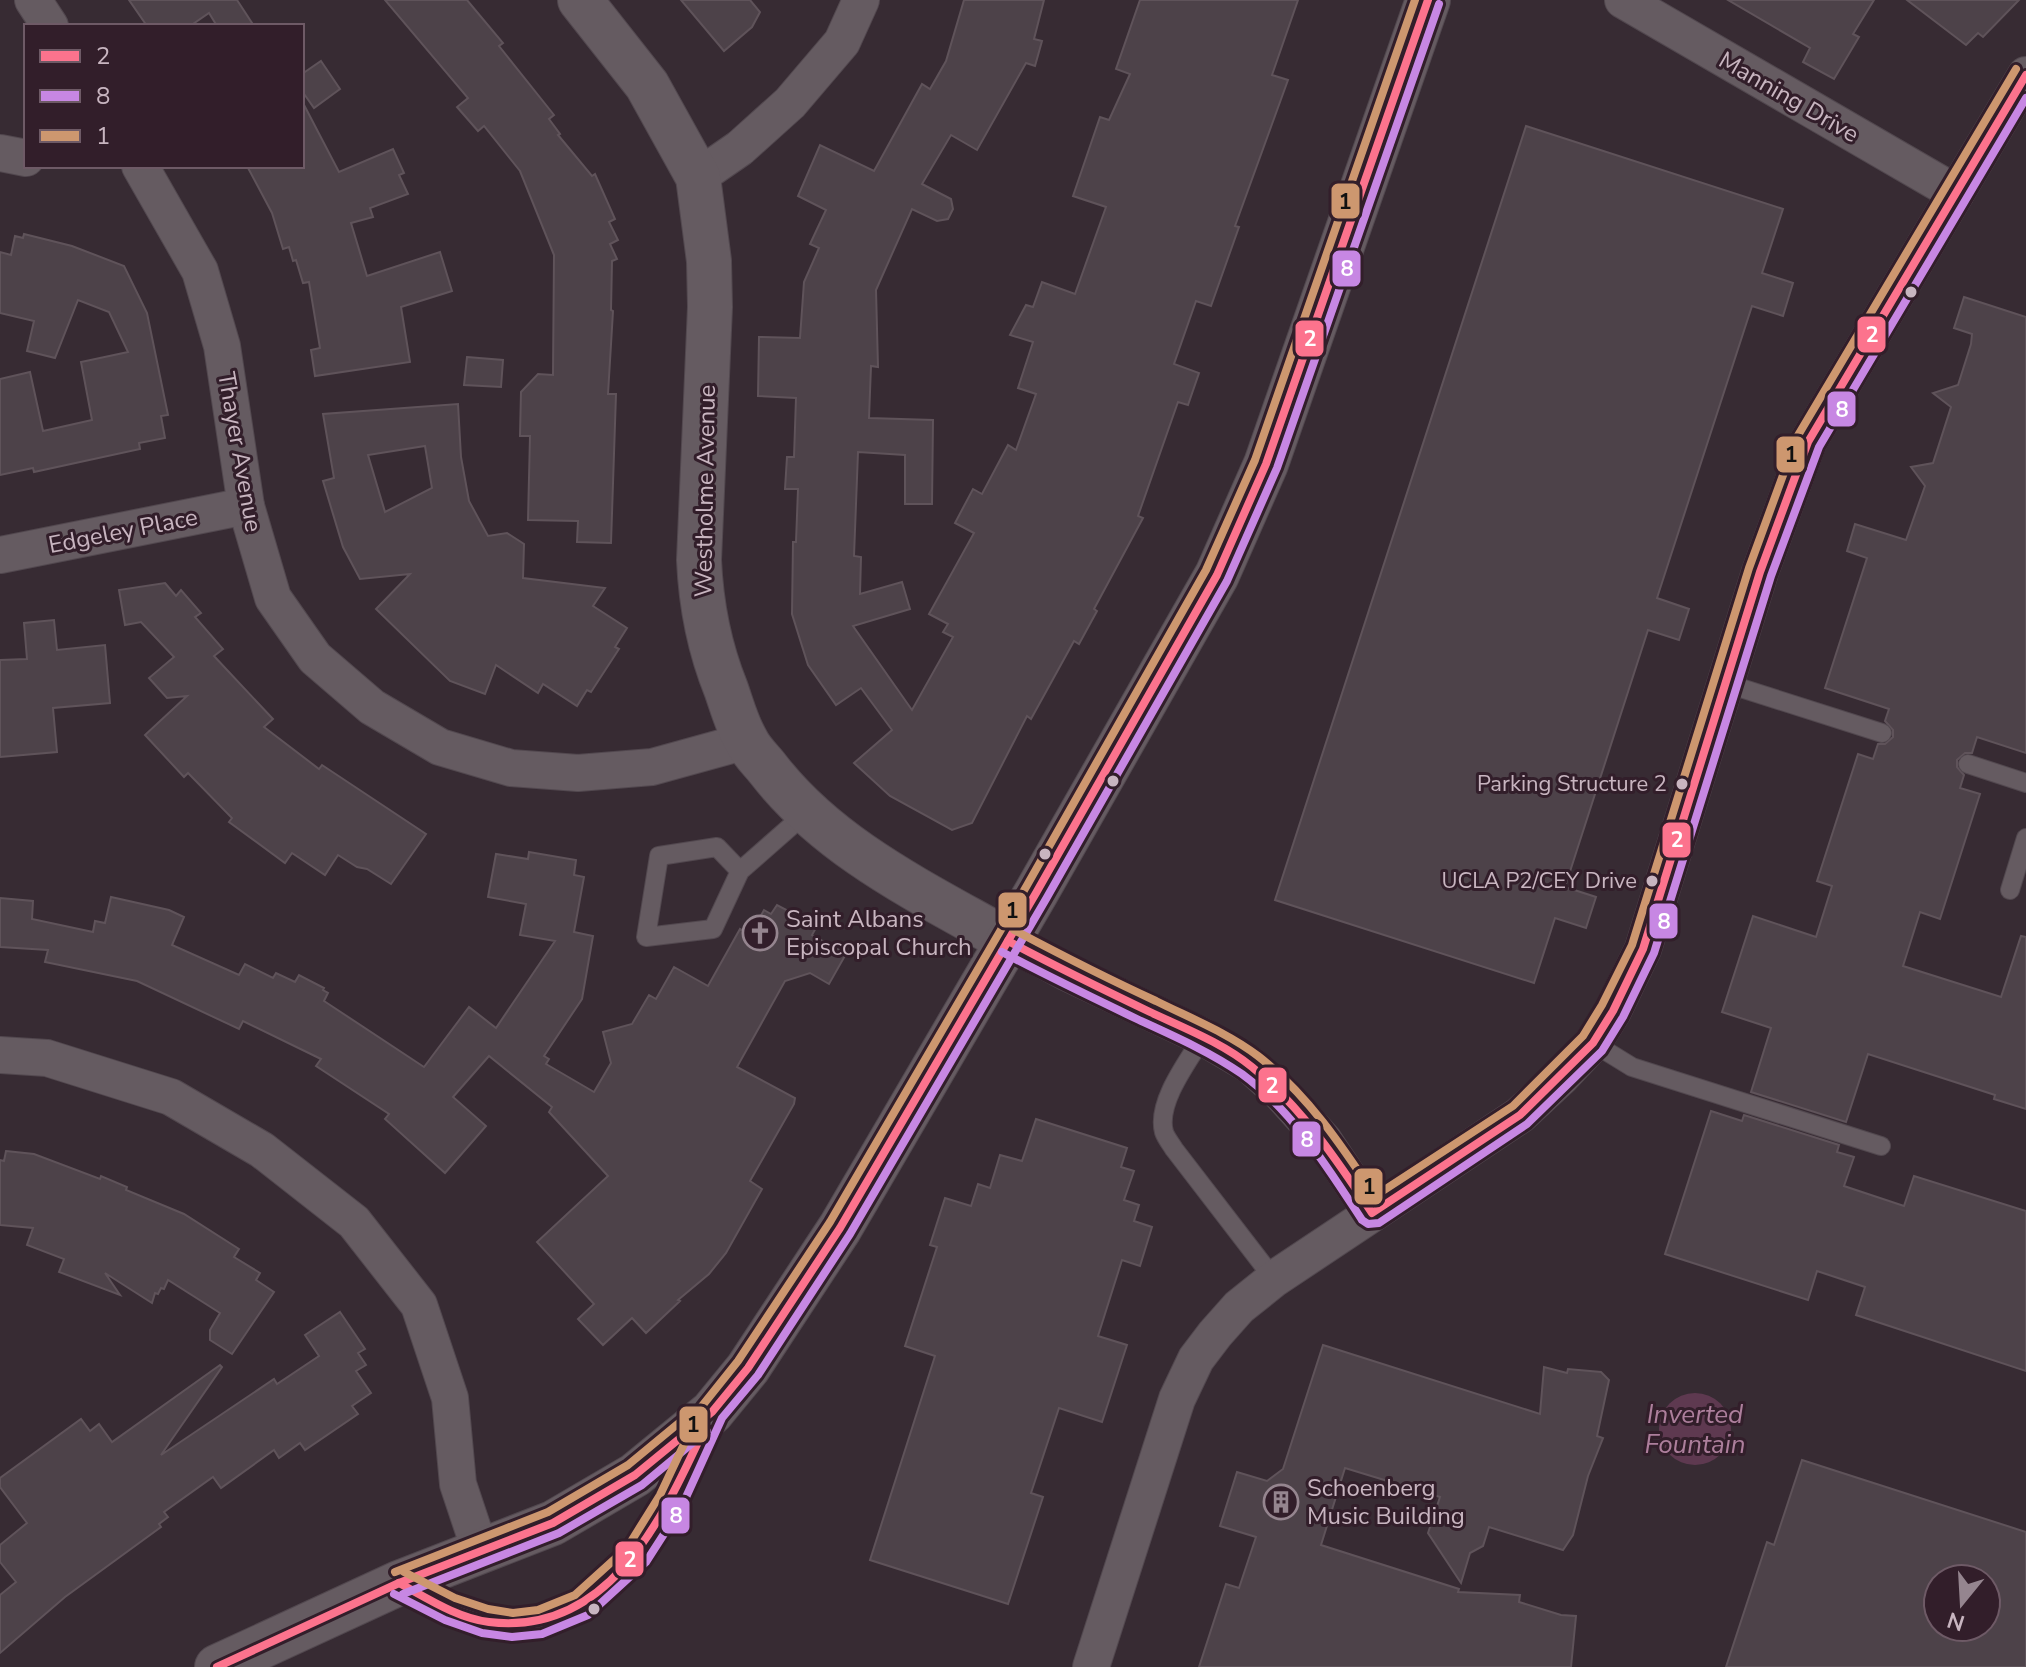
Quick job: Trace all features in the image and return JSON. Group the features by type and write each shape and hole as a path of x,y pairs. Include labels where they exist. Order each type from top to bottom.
{"street":[{"path":"33,0 49,24"},
{"name":"Westholme Avenue","path":"580,0 647,85 698,177 709,261 710,307 700,593 716,664 746,741 806,813 865,859 1008,941 1203,1037 1250,1065 1281,1093 1324,1141 1372,1213"},
{"path":"698,177 740,148 790,103 842,42 861,0"},
{"path":"217,1667 399,1583 553,1523 635,1475 712,1412 757,1355 840,1228 1217,575 1248,511 1428,0"},
{"name":"Manning Drive","path":"1623,0 1956,193"},
{"path":"1091,1667 1177,1399 1196,1359 1215,1334 1239,1307 1274,1279 1520,1115 1593,1043 1635,971 1643,949 1760,572 1808,442 2026,75"},
{"path":"0,153 24,158"},
{"name":"Thayer Avenue","path":"141,168 200,271 222,346 246,506 273,598 315,658 372,707 440,747 511,768 578,773 652,767 746,741"},
{"name":"Edgeley Place","path":"0,555 246,506"},
{"path":"0,1055 47,1058 171,1097 262,1150 354,1222 419,1305 450,1398 458,1484 481,1553"}],"lane":[{"path":"1725,683 1882,733"},
{"path":"1968,764 2026,783"},
{"path":"740,871 717,847 659,856 646,937 713,929 740,871 806,813"},
{"path":"2010,890 2026,838"},
{"path":"1203,1037 1163,1112 1164,1132 1274,1279"},
{"path":"1593,1043 1632,1067 1881,1146"},
{"path":"399,1583 450,1609 485,1621 513,1625 541,1622 582,1605 636,1556 671,1501 712,1412"}],"water":[{"name":"Inverted Fountain","path":"1695,1393 1721,1403 1731,1429 1721,1455 1695,1465 1669,1455 1659,1429 1669,1403"}],"building":[{"path":"129,0 237,0 253,24 216,24 209,13 193,24 146,24"},
{"path":"385,0 467,0 503,43 499,46 554,115 549,119 558,135 592,176 595,174 615,219 609,222 618,240 610,244 617,259 612,261 613,311 608,394 616,394 611,543 577,542 578,521 528,520 530,436 520,436 521,392 538,374 553,375 554,255 520,171 484,126 478,131 457,107 468,98"},
{"path":"681,0 750,0 760,12 752,27 724,51"},
{"path":"964,0 1044,0 1034,39 1042,41 1035,66 1026,63 977,150 951,135 922,184 951,199 953,209 948,219 937,221 912,209 876,290 878,367 871,366 869,418 933,420 932,504 905,504 905,455 858,452 854,556 861,557 860,594 902,582 910,609 853,626 912,710 953,637 943,632 948,624 929,614 974,533 955,523 973,489 982,494 1008,445 1016,450 1036,394 1018,388 1033,342 1010,335 1026,305 1033,307 1042,282 1075,294 1106,207 1073,196 1100,117 1109,120 1130,74 1116,69 1140,0 1298,0 1272,75 1288,80 1235,226 1239,227 1211,306 1196,301 1174,364 1199,373 1188,405 1178,402 1138,516 1143,518 1094,609 1097,611 1079,644 1074,641 1031,719 1027,716 972,823 952,830 890,796 854,763 892,730 861,688 836,705 808,665 792,614 793,542 796,542 798,489 785,489 787,457 794,457 796,398 758,396 759,337 800,338 804,282 819,248 810,244 826,210 798,196 820,145 874,171 922,84 930,89 946,61"},
{"path":"1728,0 1874,0 1853,34 1859,37 1834,79 1803,62 1810,48"},
{"path":"1907,0 2019,0 1983,37 1978,33 1966,45"},
{"path":"321,61 340,89 314,108 304,94 304,73"},
{"path":"304,105 339,172 393,149 404,173 399,175 408,194 370,208 373,217 351,223 367,276 440,252 452,291 401,307 410,362 315,376 311,350 320,348 309,282 303,283 289,247 283,249 272,213 248,168 304,168"},
{"path":"1526,126 1783,209 1762,273 1793,283 1783,316 1752,306 1657,598 1689,609 1679,640 1648,630 1565,887 1596,897 1586,928 1555,918 1534,983 1275,900"},
{"path":"24,234 72,246 124,266 147,313 168,415 161,416 165,438 139,443 140,449 34,472 33,468 0,475 0,379 30,372 43,431 92,420 81,362 128,352 109,312 78,300 55,358 27,351 34,321 0,313 0,252 11,255 15,236 23,238"},
{"path":"1964,297 2026,317 2026,753 1977,737 1972,753 1965,753 1957,760 1957,767 1964,775 1960,788 1980,794 1940,919 1920,912 1903,966 2001,997 2021,936 2026,937 2026,1109 1994,1099 1995,1095 1868,1054 1846,1122 1751,1092 1771,1028 1722,1012 1753,916 1816,937 1832,886 1817,881 1858,754 1873,759 1878,744 1885,744 1893,737 1893,730 1885,721 1889,709 1825,688 1867,558 1847,551 1855,524 1906,540 1925,486 1911,467 1933,463 1951,407 1933,393 1958,385 1971,344 1972,334 1954,328"},
{"path":"467,357 503,360 501,387 464,385"},
{"path":"458,404 461,457 469,501 488,536 507,533 524,544 523,578 605,588 593,606 627,628 615,647 619,649 591,692 587,690 577,706 543,684 538,693 496,665 485,694 450,681 376,609 410,574 360,579 343,547 323,481 334,478 323,414","holes":["425,446 432,488 385,512 368,455"]},
{"path":"165,583 176,596 181,590 201,613 195,617 223,649 214,656 273,719 264,727 319,769 322,765 426,834 391,884 338,855 325,875 292,853 285,863 229,822 232,818 188,773 184,777 145,735 187,696 167,698 149,678 174,657 141,622 125,625 119,590"},
{"path":"54,620 57,650 105,645 110,703 53,708 57,752 0,757 0,660 27,659 24,623"},
{"path":"529,852 576,860 574,875 584,877 574,932 593,936 582,999 544,1056 549,1059 546,1064 594,1092 611,1063 603,1032 632,1024 649,995 656,999 674,967 708,986 740,929 750,935 764,910 771,914 777,905 817,926 812,935 846,954 829,984 810,973 785,981 737,1067 795,1098 750,1181 762,1189 726,1253 709,1274 646,1333 632,1318 603,1345 578,1319 594,1304 537,1242 608,1176 549,1112 552,1107 489,1056 453,1097 486,1126 445,1173 385,1119 389,1114 316,1066 321,1059 243,1021 239,1029 137,981 45,962 48,950 0,947 0,898 33,901 32,919 93,932 95,921 105,923 111,897 169,910 184,917 172,945 239,975 245,964 273,978 276,973 295,982 299,975 324,988 328,993 324,1001 424,1067 469,1007 496,1028 555,941 520,935 526,904 488,897 496,854 528,859"},
{"path":"1711,1111 1742,1121 1744,1115 1839,1145 1837,1152 1854,1157 1844,1186 1904,1206 1914,1176 2026,1211 2026,1371 1856,1315 1865,1287 1817,1271 1808,1300 1665,1254"},
{"path":"1036,1119 1127,1148 1121,1167 1134,1171 1124,1200 1139,1205 1134,1221 1152,1227 1140,1266 1122,1260 1098,1336 1127,1345 1102,1422 1059,1408 1031,1493 1043,1497 1008,1604 870,1560 935,1356 905,1346 937,1247 930,1245 945,1198 971,1206 978,1184 990,1188 1000,1155 1022,1161"},
{"path":"6,1151 34,1154 100,1179 101,1176 184,1214 239,1249 234,1257 260,1273 256,1280 274,1292 232,1354 210,1340 210,1330 220,1313 168,1280 164,1289 155,1293 152,1303 105,1273 120,1295 59,1272 64,1259 27,1245 33,1228 0,1225 0,1160 4,1161"},
{"path":"340,1312 365,1349 358,1353 366,1365 356,1371 371,1393 352,1406 358,1414 305,1450 300,1443 279,1458 274,1450 221,1488 213,1477 164,1512 168,1517 159,1524 161,1527 65,1597 0,1653 0,1595 16,1582 0,1562 0,1545 27,1523 0,1487 0,1478 81,1419 90,1431 99,1424 112,1442 220,1365 222,1367 161,1455 274,1379 277,1384 319,1356 305,1335"},
{"name":"Schoenberg Music Building","path":"1323,1345 1540,1414 1544,1367 1567,1373 1568,1369 1601,1372 1609,1380 1597,1436 1603,1438 1588,1476 1573,1535 1563,1550 1489,1527 1483,1546 1470,1553 1461,1583 1428,1533 1440,1497 1345,1468 1321,1545 1459,1589 1458,1592 1520,1595 1519,1602 1561,1615 1576,1616 1571,1667 1199,1667 1226,1584 1239,1588 1256,1537 1220,1526 1237,1472 1267,1481 1283,1469"},
{"path":"1802,1460 2026,1532 2026,1667 1726,1667 1767,1542 1774,1545"}],"transit line":[{"name":"1","path":"404,1572 455,1598 513,1613 538,1610 575,1595 627,1548 660,1495 702,1406 738,1361 830,1222 1026,887 1206,570 1255,460 1415,0"},
{"name":"2","path":"217,1667 399,1583 553,1523 635,1475 712,1412 748,1368 840,1228 1217,575 1266,464 1428,0"},
{"name":"8","path":"394,1594 445,1620 482,1633 512,1637 542,1634 588,1615 646,1562 682,1506 722,1418 758,1375 850,1234 1227,581 1277,468 1439,4"},
{"name":"1","path":"1014,930 1208,1026 1258,1056 1308,1104 1375,1196 1513,1106 1583,1036 1632,945 1749,568 1797,437 2016,69"},
{"name":"2","path":"1008,941 1203,1036 1241,1058 1303,1117 1372,1213 1520,1115 1593,1043 1613,1011 1643,949 1760,572 1808,442 2026,75"},
{"name":"8","path":"1002,952 1192,1045 1242,1074 1293,1123 1323,1161 1362,1220 1368,1224 1379,1223 1527,1124 1602,1051 1623,1017 1654,953 1771,576 1819,447 2026,98"},
{"name":"1","path":"395,1572 548,1512 628,1465 691,1413"},
{"name":"8","path":"403,1594 559,1533 642,1485 707,1431"},
{"name":"2","path":"399,1583 454,1612 477,1620 530,1622 565,1612 596,1593 623,1568 646,1539 700,1438"}],"place":[{"name":"Parking Structure 2","path":"1682,784"},
{"name":"UCLA P2/CEY Drive","path":"1652,881"},
{"name":"Saint Albans Episcopal Church","path":"760,933"},
{"name":"Schoenberg Music Building","path":"1281,1502"}]}
